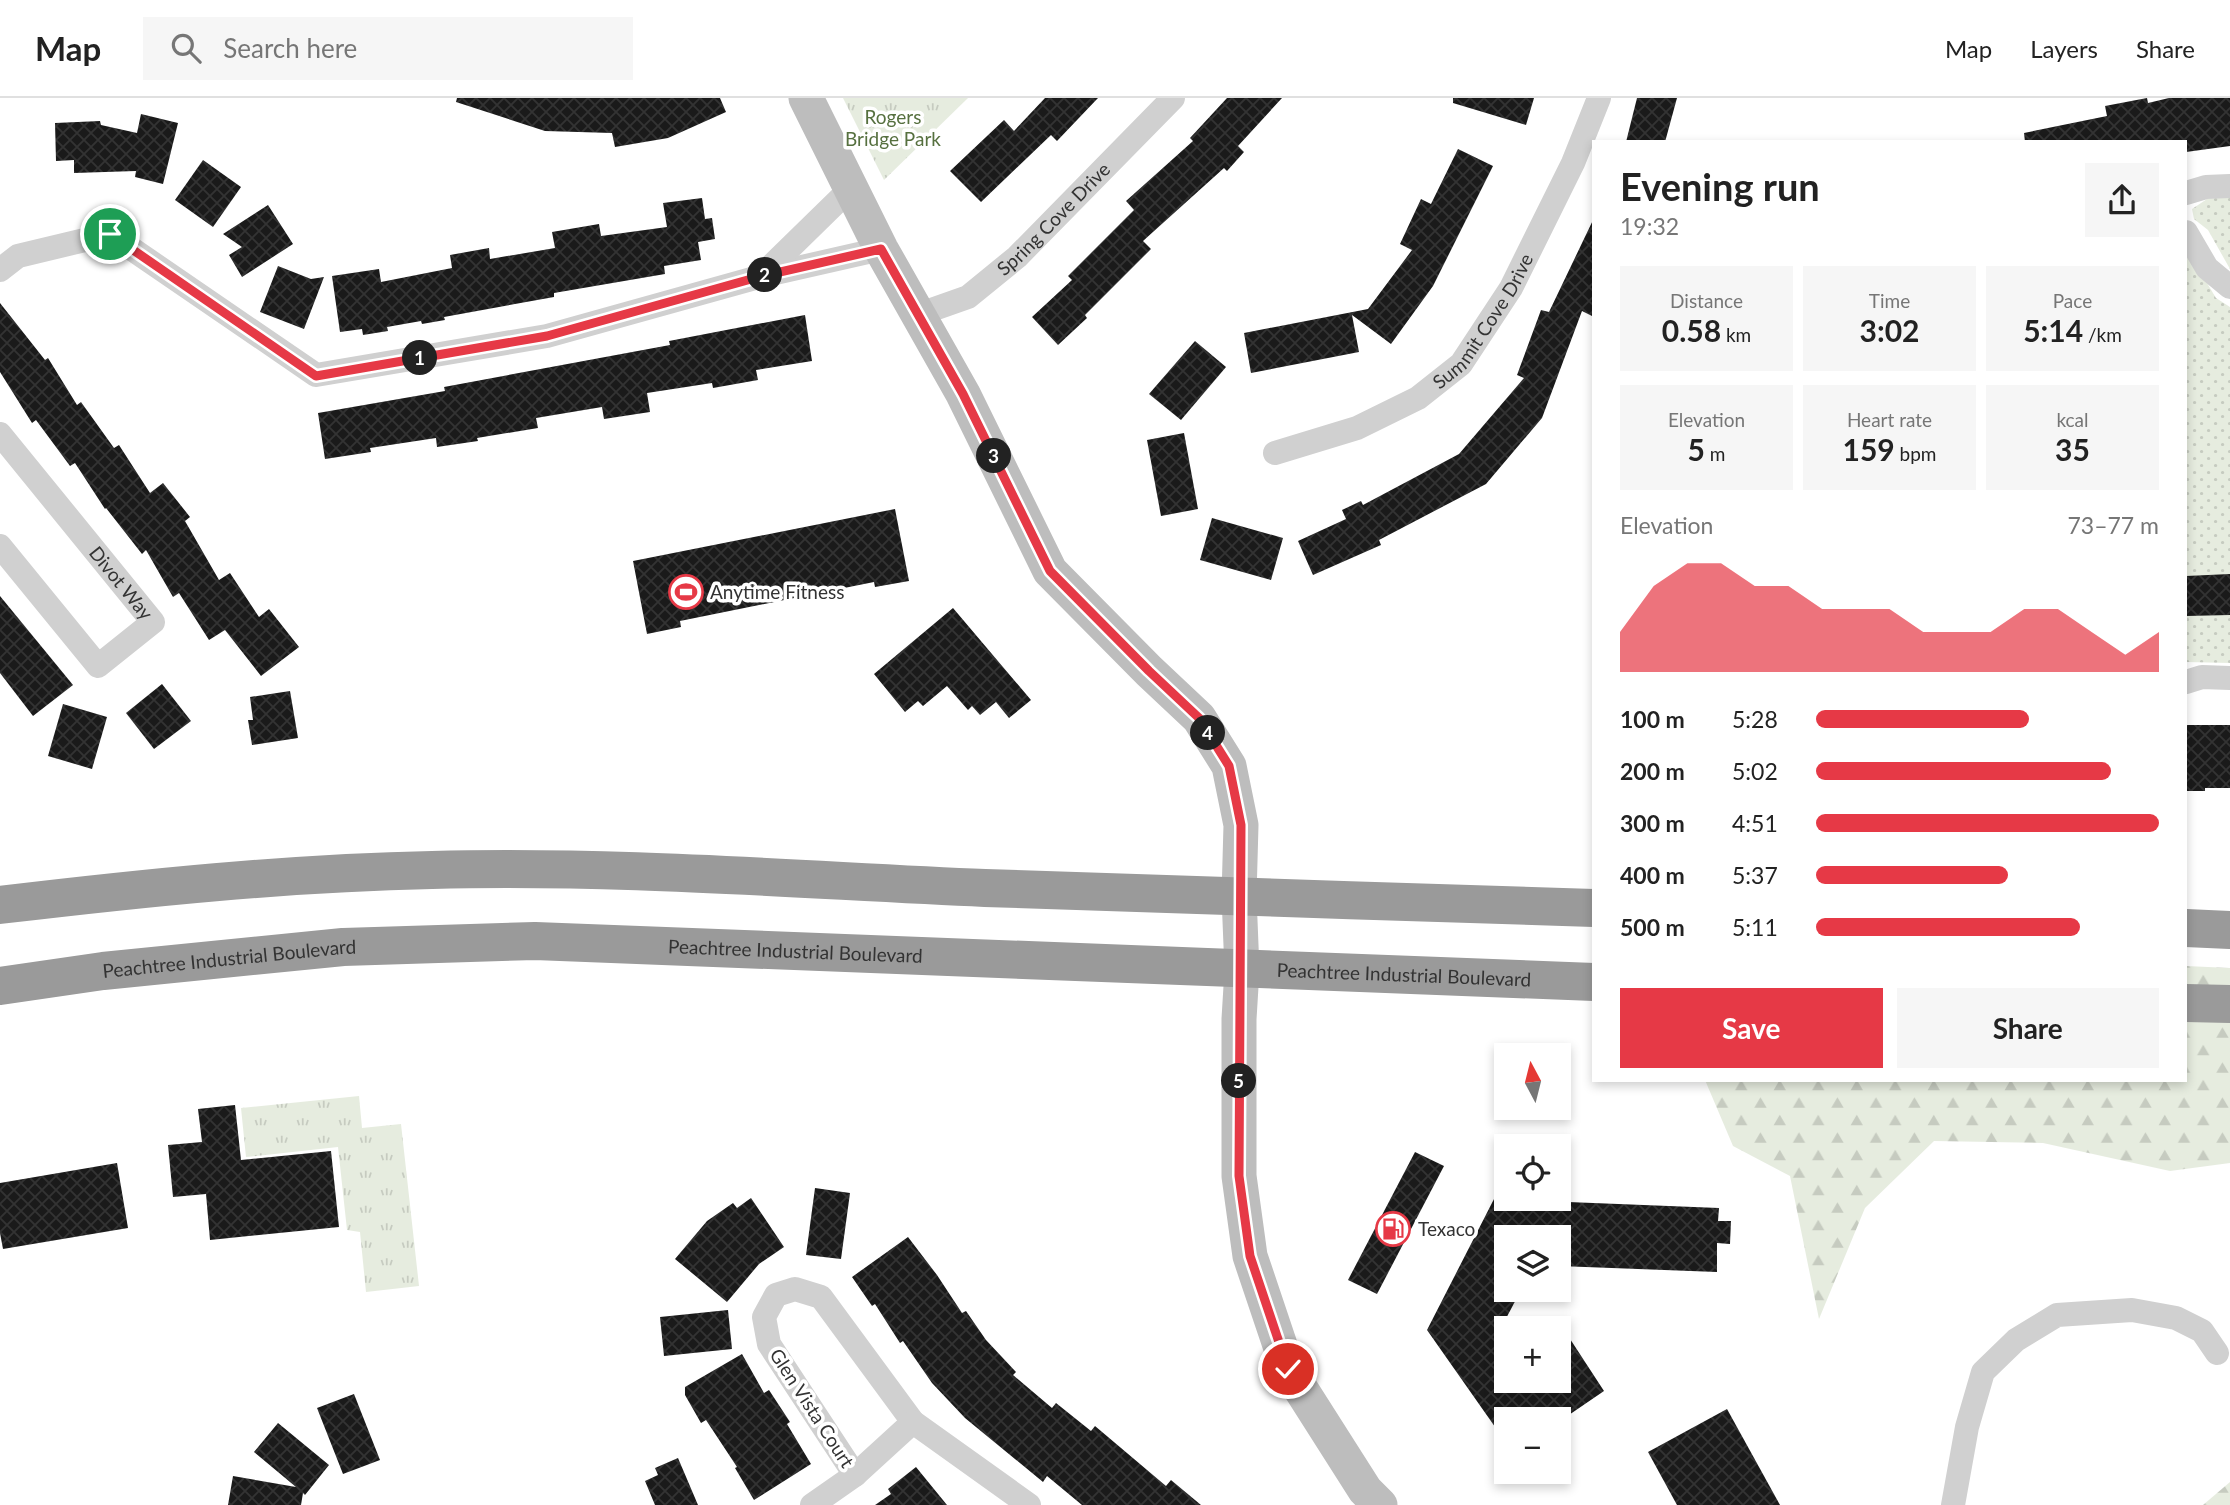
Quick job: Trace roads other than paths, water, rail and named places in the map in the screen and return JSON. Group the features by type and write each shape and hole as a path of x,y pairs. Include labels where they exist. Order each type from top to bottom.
{"highway":[{"path":"0,905 156,887 292,877 506,869 732,874 984,887 1592,908"},
{"path":"2187,929 2230,930"},
{"name":"Peachtree Industrial Boulevard","path":"0,986 103,971 343,947 535,941 1592,982"},
{"path":"2187,1003 2230,1004"}],"street":[{"path":"806,98 881,249 963,394 1050,571 1199,718 1229,766 1241,825 1239,1176 1250,1256 1288,1369 1365,1490 1380,1505"},
{"name":"Spring Cove Drive","path":"917,315 968,297 1017,257 1173,98"},
{"name":"Summit Cove Drive","path":"1275,453 1357,428 1418,398 1461,364 1511,288 1573,163 1599,98"},
{"path":"2187,193 2207,187 2230,186"},
{"path":"762,276 851,188"},
{"path":"0,270 18,256 110,234 316,376 547,336 762,276 881,249"},
{"path":"2187,234 2207,268 2230,287"},
{"name":"Divot Way","path":"0,434 153,622 98,666 0,546"},
{"path":"2191,676 2230,678"},
{"name":"Glen Vista Court","path":"855,1475 769,1344 764,1317 776,1295 795,1289 821,1297 913,1422 1029,1505"},
{"path":"1953,1505 1967,1427 1983,1372 2016,1340 2057,1315 2132,1310 2176,1318 2202,1331 2217,1353"},
{"name":"Glen Vista Court","path":"812,1505 855,1475 913,1422"}],"place":[{"name":"Anytime Fitness","path":"686,592"},
{"name":"Texaco","path":"1393,1229"}],"park label":[{"name":"Rogers Bridge Park","path":"893,128"}]}
